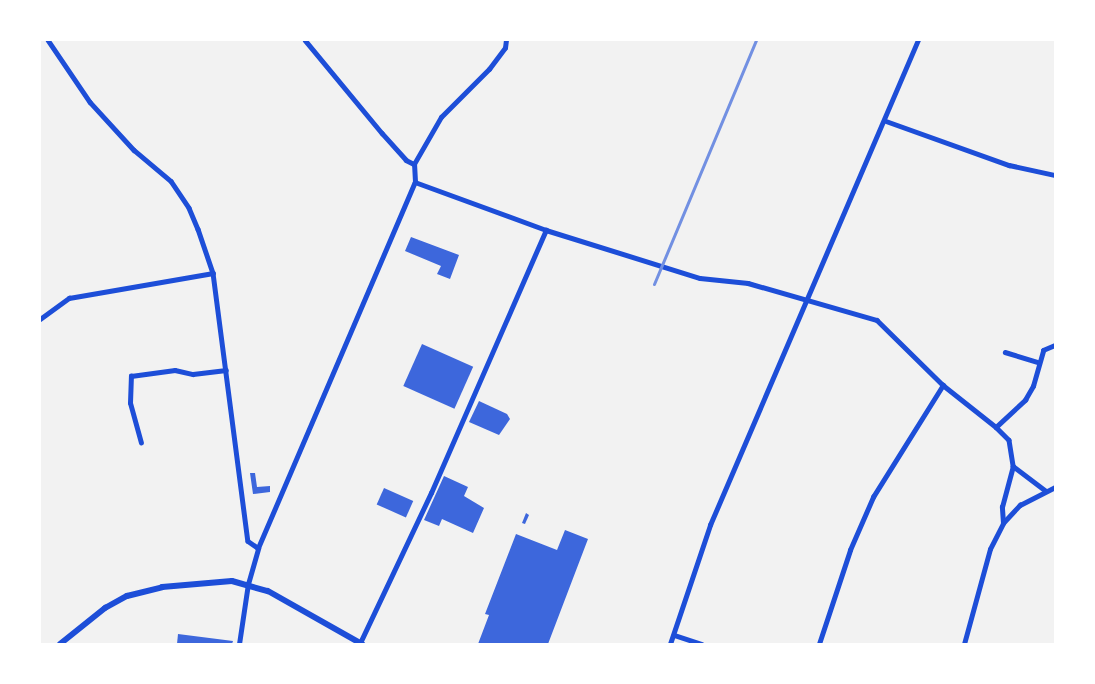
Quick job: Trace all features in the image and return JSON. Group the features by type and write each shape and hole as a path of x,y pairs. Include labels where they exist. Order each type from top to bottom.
{"main road":[{"path":"60,644 106,608 127,596 197,583 232,581 268,591 357,643"}],"street":[{"path":"48,40 90,102 175,188 189,208 213,274 248,541 258,548"},
{"path":"306,40 388,140 406,160 414,164"},
{"path":"239,644 248,584 258,548 415,182 414,164 441,117 489,69 505,48 506,40"},
{"path":"670,644 710,526 886,120 918,40"},
{"path":"886,120 1009,165 1055,175"},
{"path":"415,182 546,230 700,278 748,282 877,320 943,385 996,427 1008,440 1014,466 1002,507 1003,523"},
{"path":"357,643 431,493 546,230"},
{"path":"40,319 69,298 213,274"},
{"path":"996,427 1025,400 1033,386 1038,362 1043,350 1055,345"},
{"path":"1005,352 1038,362"},
{"path":"141,443 130,403 131,376 175,370 193,374 226,370"},
{"path":"819,644 850,550 873,497 943,385"},
{"path":"1014,466 1046,491"},
{"path":"964,644 990,549 1003,523 1020,505 1055,487"},
{"path":"674,635 702,644"}],"building":[{"path":"411,237 459,255 450,279 437,274 441,266 405,251"},
{"path":"422,344 473,367 454,409 403,386"},
{"path":"479,401 507,414 510,419 499,435 469,422"},
{"path":"250,473 255,473 257,487 270,486 270,492 253,494"},
{"path":"444,476 468,487 464,496 484,508 473,533 442,519 439,526 424,520"},
{"path":"384,488 413,501 406,517 377,504"},
{"path":"526,513 529,515 525,524 522,523"},
{"path":"565,530 588,539 548,644 478,644 489,615 485,614 516,534 557,550"},
{"path":"178,634 233,641 232,644 177,644"}],"railway":[{"path":"654,284 756,40"}]}
